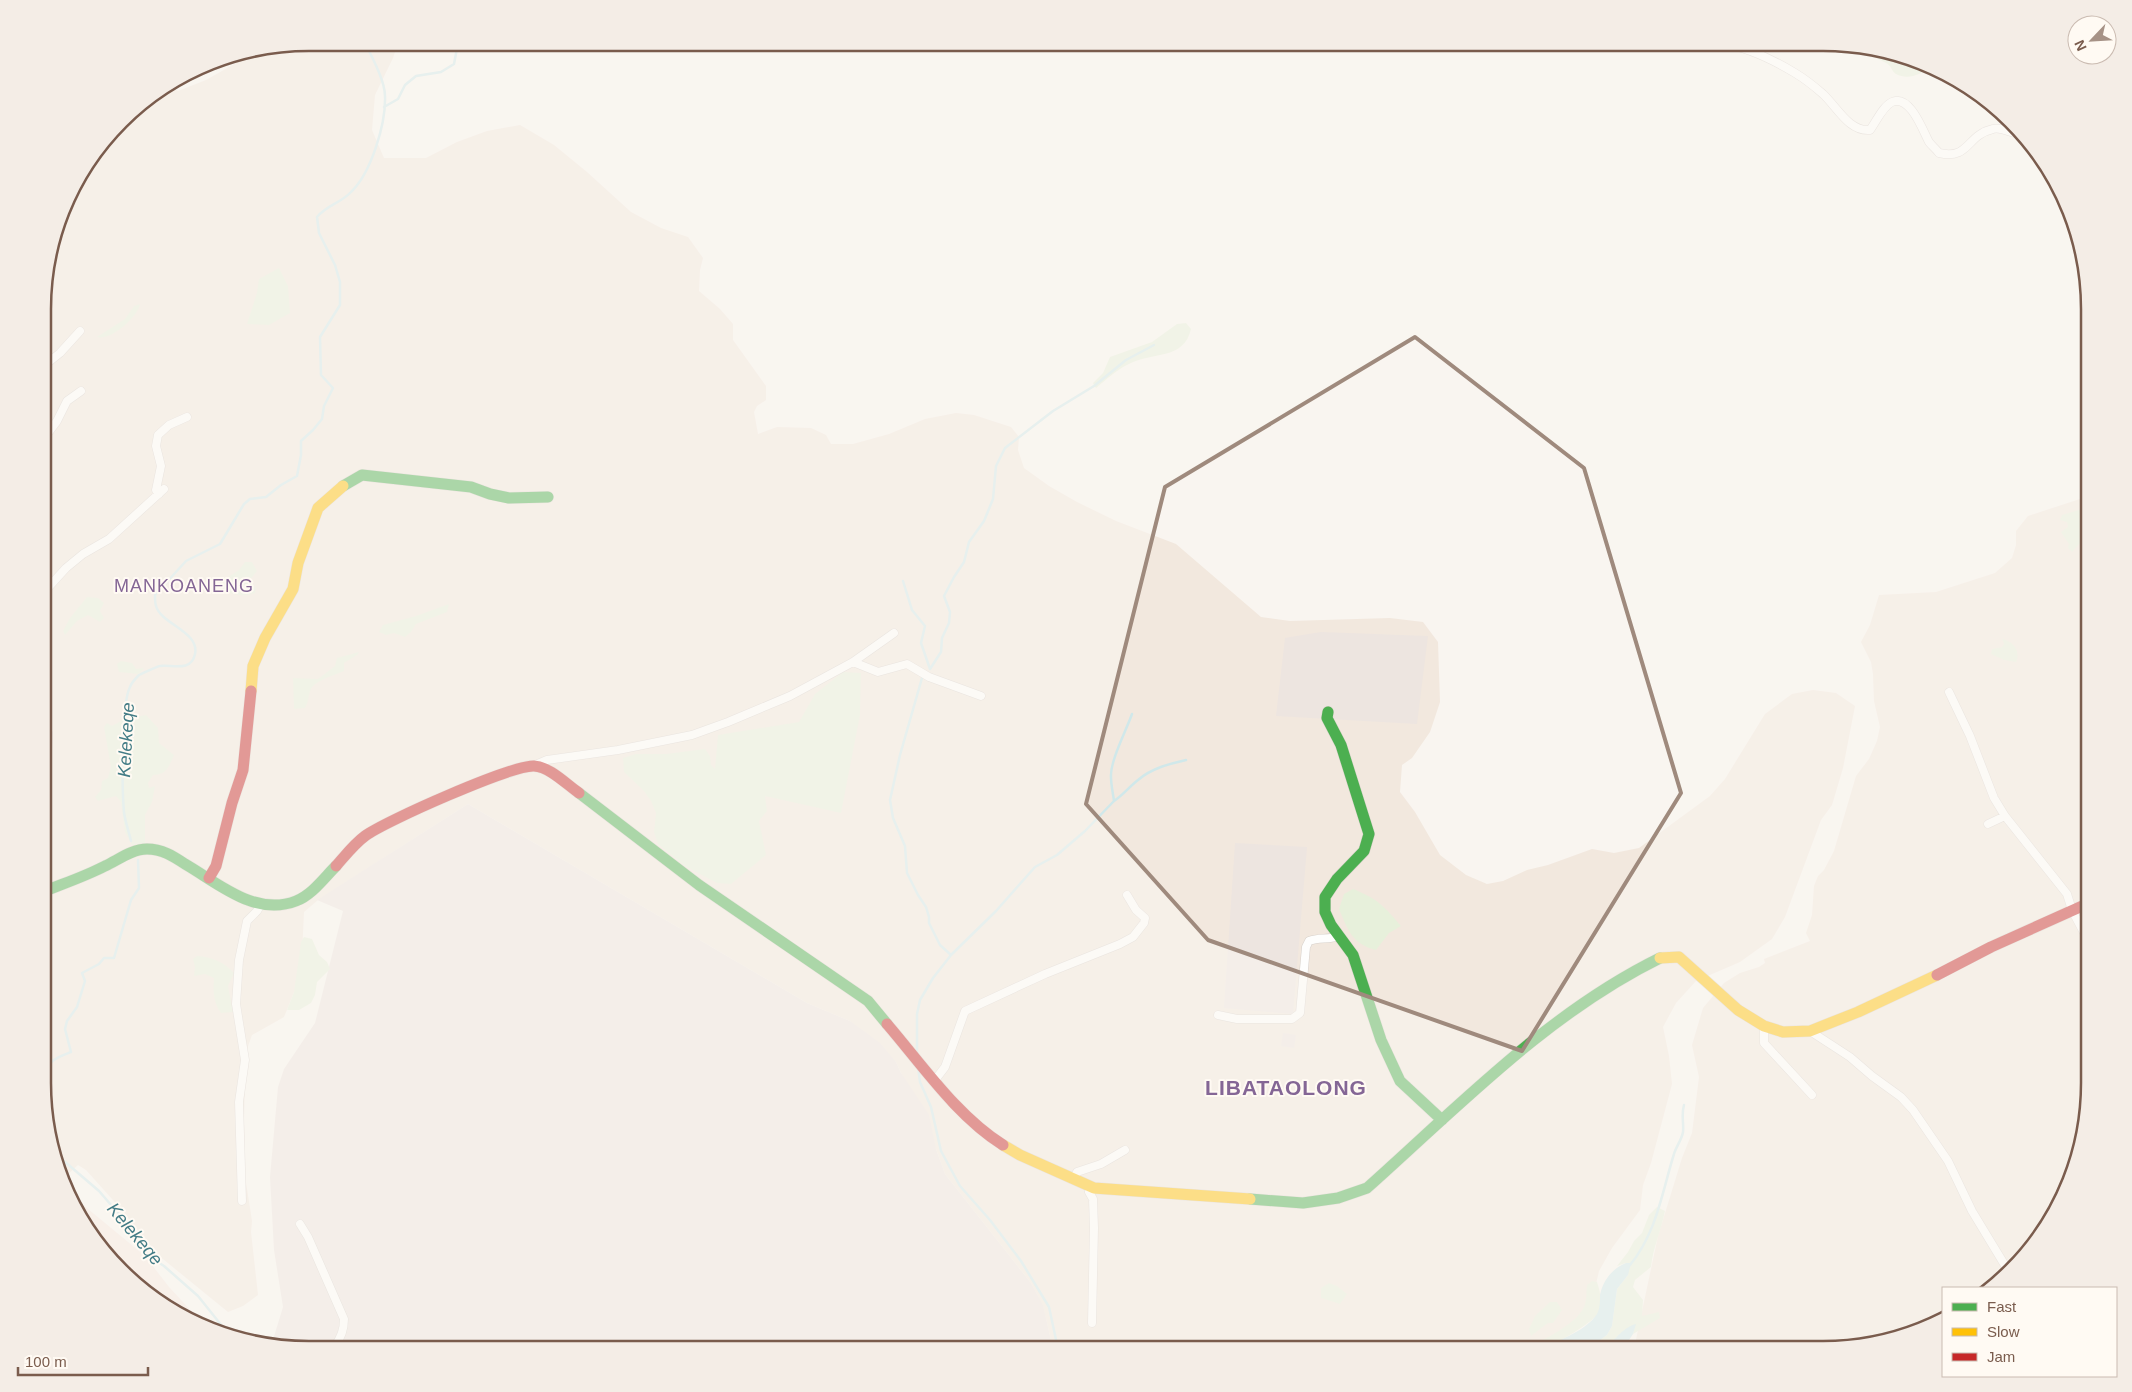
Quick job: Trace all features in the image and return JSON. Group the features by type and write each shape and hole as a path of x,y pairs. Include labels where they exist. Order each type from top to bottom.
{"street":[{"path":"1753,51 1796,73 1823,94 1847,121 1862,131 1870,130 1885,108 1892,102 1898,102 1912,110 1920,121 1930,143 1939,153 1958,154 1964,151 1977,136 1994,128 2009,131"},
{"path":"51,360 80,331"},
{"path":"51,429 67,401 81,391"},
{"path":"51,584 66,568 83,554 109,538 161,491 156,490 161,466 156,446 158,435 169,425 187,417"},
{"path":"209,878 216,866 232,803 243,770 254,666 264,638 293,589 298,563 318,508 337,489 362,475 471,487 487,495 502,498 530,499 548,497"},
{"path":"51,889 104,867 136,851 147,849 164,852 209,878 222,889 261,904 279,905 297,901 312,891 364,836 386,822 495,776 533,766 547,760 618,750 692,735 760,710 853,662 894,633"},
{"path":"853,662 878,672 908,664 929,677 981,696"},
{"path":"1949,692 1974,745 1988,784 2005,816 2067,894 2072,910 2081,927"},
{"path":"1328,712 1327,718 1341,745 1369,834 1364,851 1337,879 1326,898 1325,912 1353,955 1380,1040 1400,1081 1442,1120"},
{"path":"533,766 547,770 610,815 699,885 868,1001 935,1080 986,1134 1020,1155 1094,1188 1303,1203 1338,1198 1366,1188 1535,1039 1626,975 1660,958 1679,957 1738,1010 1764,1026 1783,1032 1810,1031 1876,1004 2081,906"},
{"path":"1988,824 2005,816"},
{"path":"935,1080 946,1067 965,1011 1045,974 1133,937 1144,923 1145,918 1136,910 1127,894"},
{"path":"242,1202 239,1102 245,1060 236,1004 239,960 246,921 257,911 261,904"},
{"path":"1218,1015 1237,1019 1292,1019 1300,1013 1306,947 1309,941 1316,938 1326,939 1339,936"},
{"path":"1764,1026 1764,1043 1812,1095"},
{"path":"1810,1031 1850,1056 1872,1076 1901,1097 1913,1110 1948,1161 1972,1211 2005,1265"},
{"path":"1074,1178 1077,1172 1101,1164 1125,1150"},
{"path":"1092,1323 1094,1228 1093,1199 1089,1192 1094,1188"},
{"path":"300,1224 308,1237 344,1319 344,1328 338,1341"}],"highlighted area":[{"path":"1415,337 1584,468 1681,793 1522,1051 1208,940 1086,804 1165,487"}],"shaded area":[{"path":"395,51 375,95 372,130 384,158 426,158 457,142 487,131 520,125 554,145 631,212 661,228 688,237 703,258 700,270 699,291 720,309 733,324 733,340 766,386 766,400 757,406 754,412 758,434 777,427 811,428 826,435 831,444 853,444 889,434 925,419 956,413 974,415 1011,427 1019,437 1018,450 1024,468 1049,486 1116,521 1176,544 1261,617 1290,621 1390,618 1423,622 1438,642 1440,702 1430,732 1412,758 1402,765 1400,792 1415,812 1440,855 1466,875 1487,884 1503,881 1527,870 1548,865 1592,849 1614,853 1639,848 1710,796 1725,779 1765,714 1792,694 1813,690 1836,693 1855,706 1843,768 1832,805 1821,820 1785,917 1772,939 1740,962 1696,981 1676,1003 1663,1027 1672,1084 1651,1163 1643,1185 1640,1210 1612,1248 1599,1271 1591,1305 1583,1320 1550,1341 1051,1341 1043,1306 1031,1283 945,1174 936,1149 896,1062 850,1021 807,1003 468,804 318,900 304,912 301,975 284,1017 252,1035 247,1049 249,1060 245,1078 245,1176 252,1221 251,1232 258,1295 243,1306 228,1312 158,1255 86,1170 78,1165 68,1174 60,1150 53,1117 51,1083 51,309 53,275 60,242 71,210 86,180 115,139 139,115 166,95 175,89 178,91 206,80 241,60 275,53"},
{"path":"2080,499 2081,1083 2079,1117 2072,1150 2054,1197 2027,1240 1993,1277 1980,1287 1942,1287 1942,1311 1906,1327 1857,1339 1823,1341 1636,1341 1658,1236 1682,1158 1692,1133 1699,1077 1692,1045 1703,1008 1724,983 1740,973 1759,967 1765,963 1764,959 1810,941 1806,933 1812,915 1814,886 1834,851 1856,776 1869,759 1877,741 1880,727 1874,701 1873,674 1871,662 1861,642 1870,625 1879,595 1936,592 1995,573 2012,558 2016,545 2016,531 2028,516"},
{"path":"1321,632 1428,636 1417,724 1276,716 1285,638"},
{"path":"468,804 807,1003 850,1021 880,1043 896,1062 901,1073 929,1115 936,1149 945,1174 1031,1283 1043,1305 1051,1341 309,1341 273,1339 283,1307 274,1250 270,1177 278,1087 284,1069 315,1023 343,911 317,900"},
{"path":"1235,843 1307,847 1293,1014 1224,1008"},
{"path":"1283,1033 1296,1035 1294,1048 1281,1046"},
{"path":"82,1204 145,1256 169,1287 193,1313 166,1297 139,1277 115,1253"}],"green space":[{"path":"1873,56 1923,71 1914,76 1900,76 1888,64"},
{"path":"279,268 288,286 290,313 269,325 247,324 257,293 259,279"},
{"path":"140,304 134,315 123,327 109,335 97,337 125,319 134,306"},
{"path":"1186,323 1191,329 1182,346 1167,354 1126,365 1096,388 1093,383 1103,373 1110,357 1152,342 1177,324"},
{"path":"2081,509 2081,542 2072,552 2068,548 2069,544 2061,532 2068,527 2067,522 2060,520 2062,515"},
{"path":"245,562 252,562 257,571 249,581 256,588 255,593 243,595 223,591 222,581 239,570"},
{"path":"87,597 98,598 104,603 100,611 104,618 100,622 88,615 77,621 65,635 63,631 70,618"},
{"path":"449,604 447,612 416,624 405,637 394,633 386,635 379,632 383,625"},
{"path":"2002,639 2013,644 2017,650 2016,662 2004,660 1991,654 1992,649 2002,647 2004,644"},
{"path":"359,652 344,663 344,671 321,680 313,686 305,708 294,709 293,678 318,679 335,666 337,658"},
{"path":"121,661 132,663 136,669 144,668 138,674 119,672 117,664"},
{"path":"843,672 861,673 860,715 841,813 765,796 767,811 759,821 766,855 731,884 717,883 685,866 658,844 654,832 656,813 644,791 624,772 623,758 636,754 666,754 705,749 710,756 711,765 715,769 718,735 799,722 815,694"},
{"path":"128,709 140,716 146,715 158,728 159,743 174,755 167,769 158,775 153,775 148,783 149,788 155,786 152,802 145,815 145,843 132,845 125,832 121,802 116,796 98,801 95,797 101,790 102,781 108,778 111,767 104,727 107,723 112,726 121,721"},
{"path":"1353,889 1369,896 1380,904 1401,926 1389,933 1376,950 1356,940 1348,930 1339,909 1344,894"},
{"path":"304,937 312,939 319,955 327,962 330,969 317,982 315,995 311,1003 299,1010 287,1010 294,992 301,942"},
{"path":"197,956 217,961 234,973 228,986 233,1012 221,1013 218,1009 214,996 214,978 205,974 194,976 195,967 193,959"},
{"path":"1657,1207 1665,1211 1651,1267 1635,1280 1633,1287 1643,1300 1642,1316 1659,1312 1660,1318 1633,1334 1635,1325 1620,1334 1613,1341 1599,1341 1607,1335 1612,1326 1617,1289 1628,1275 1626,1263 1617,1266 1634,1241 1642,1233 1649,1215"},
{"path":"1592,1281 1597,1282 1599,1289 1600,1309 1595,1317 1559,1341 1541,1341 1569,1324 1582,1311 1586,1299 1587,1285"},
{"path":"1329,1283 1337,1286 1347,1294 1340,1304 1321,1298 1321,1288"},
{"path":"1550,1302 1557,1302 1562,1310 1553,1323 1548,1323 1531,1336 1529,1329 1535,1316"}],"water":[{"path":"1626,1263 1631,1263 1628,1275 1617,1289 1612,1326 1607,1335 1599,1341 1559,1341 1580,1330 1592,1320 1598,1312 1601,1290 1609,1275"},
{"path":"1636,1324 1628,1341 1614,1341 1620,1334"}],"waterway":[{"name":"Kelekeqe","path":"131,841 124,812 123,767 125,711 130,687 139,675 160,666 185,666 193,660 195,654 195,646 192,640 159,612 155,595 186,561 220,544 244,504 250,499 266,497 281,485 297,476 301,455 301,441 322,419 324,406 333,388 321,375 320,337 340,305 340,282 335,265 319,233 317,217 347,196 358,184 371,161 376,147 383,120 385,96 383,83 369,51"},
{"name":"Kelekeqe","path":"384,107 398,99 405,85 416,76 441,72 454,64 456,51"},
{"path":"930,669 941,652 942,638 949,623 950,612 944,596 964,562 969,542 984,521 993,499 996,466 1005,448 1053,411 1094,386 1126,360 1154,345"},
{"path":"903,581 912,610 925,626 921,643 930,669"},
{"path":"922,678 900,755 890,800 893,818 905,846 907,873 926,907 929,923 940,945 951,955"},
{"path":"917,1054 917,1014 920,1000 933,978 951,955 996,911 1035,867 1057,855 1085,831 1114,801 1111,770 1132,714"},
{"path":"1114,801 1149,772 1186,760"},
{"name":"Kelekeqe","path":"51,1062 71,1052 65,1029 67,1021 77,1007 85,981 82,973 99,964 104,958 114,958 131,900 139,888 138,860"},
{"path":"918,1067 920,1082 931,1107 941,1151 960,1186 990,1220 1021,1261 1049,1307 1056,1341"},
{"path":"1630,1265 1647,1239 1658,1211 1674,1154 1682,1135 1684,1105"},
{"name":"Kelekeqe","path":"63,1160 99,1191 124,1220 150,1257 164,1266 198,1296 221,1325"}],"traffic: fast":[{"path":"343,486 362,475 471,487 509,498 548,497"},
{"path":"1328,712 1327,718 1341,745 1369,834 1364,851 1337,879 1325,897 1325,912 1331,925 1353,955 1381,1040 1400,1081 1442,1120"},
{"path":"579,793 699,885 868,1001 887,1024"},
{"path":"51,889 141,849 152,849 172,856 238,896 266,905 281,905 296,901 307,895 336,866"},
{"path":"1250,1199 1303,1203 1338,1198 1367,1188 1542,1033 1619,980 1660,958"}],"traffic: slow":[{"path":"251,691 253,666 265,638 293,589 298,563 318,508 343,486"},
{"path":"1660,958 1679,957 1738,1010 1764,1026 1783,1032 1810,1031 1858,1012 1937,975"},
{"path":"1003,1145 1020,1155 1094,1188 1250,1199"}],"traffic: jam":[{"path":"209,878 216,866 232,803 243,770 251,691"},
{"path":"336,866 357,843 377,829 449,795 501,774 521,768 540,767 558,776 579,793"},
{"path":"1937,975 1991,947 2081,907"},
{"path":"887,1024 956,1105 986,1133 1003,1145"}],"district":[{"name":"MANKOANENG","path":"184,586"},
{"name":"LIBATAOLONG","path":"1286,1088"}]}
